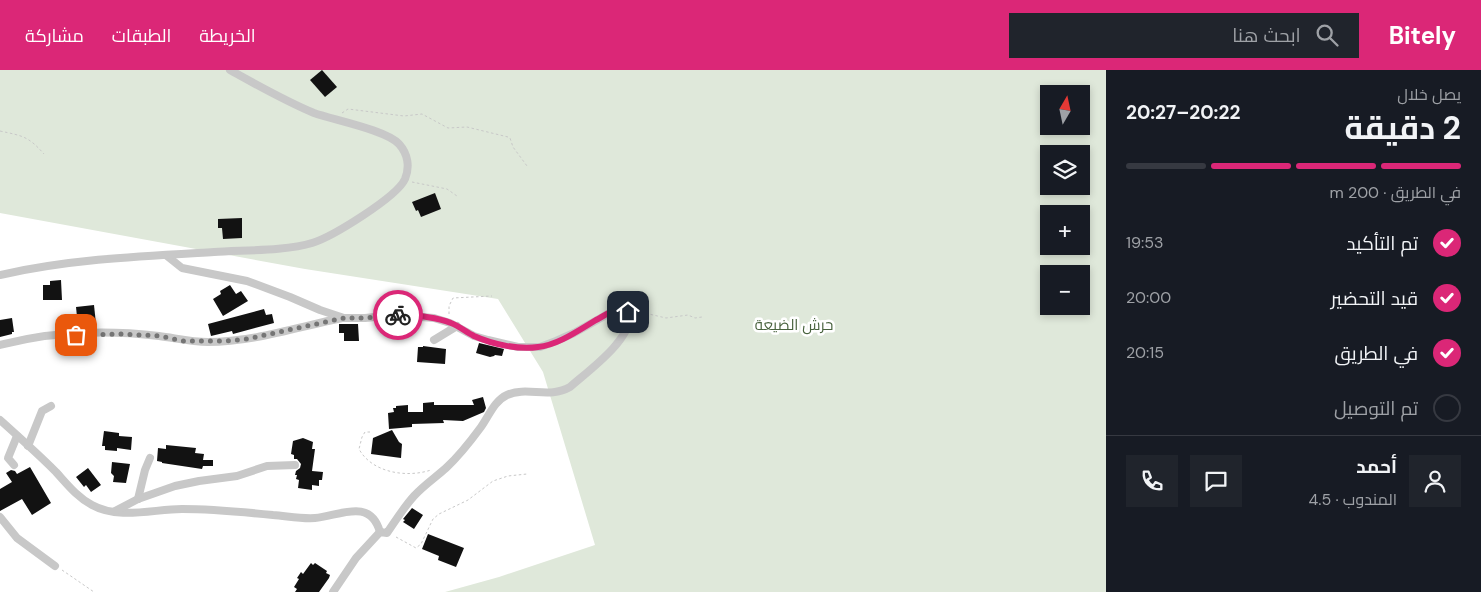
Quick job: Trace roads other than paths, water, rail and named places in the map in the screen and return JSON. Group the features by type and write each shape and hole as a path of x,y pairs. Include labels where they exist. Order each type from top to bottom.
{"street":[{"path":"0,275 56,264 295,246 311,243 342,229 377,206 404,181 408,170 407,158 404,150 397,142 388,137 315,113 230,70"},
{"path":"167,256 182,268 248,281 344,318"},
{"path":"0,345 14,341 56,336 108,334 160,336 183,341 225,341 247,339 344,318 366,318 395,314 434,318 454,324 474,336 518,347 540,347 574,333 615,310 623,309 628,312 630,321 615,348 570,387 563,391 551,393 514,393 506,395 497,402 468,444 448,466 416,494 383,532 356,558 333,592"},
{"path":"434,340 454,324"},
{"path":"28,446 42,411 51,406"},
{"path":"0,420 78,495 92,505 113,512 199,509 315,518 348,510 371,517 383,532"},
{"path":"14,465 8,458 17,436"},
{"path":"138,499 150,458"},
{"path":"113,512 138,499 175,486 236,476 267,466 295,465"},
{"path":"0,517 17,538 55,566"}],"park label":[{"name":"حرش الضيعة","path":"794,325"}]}
